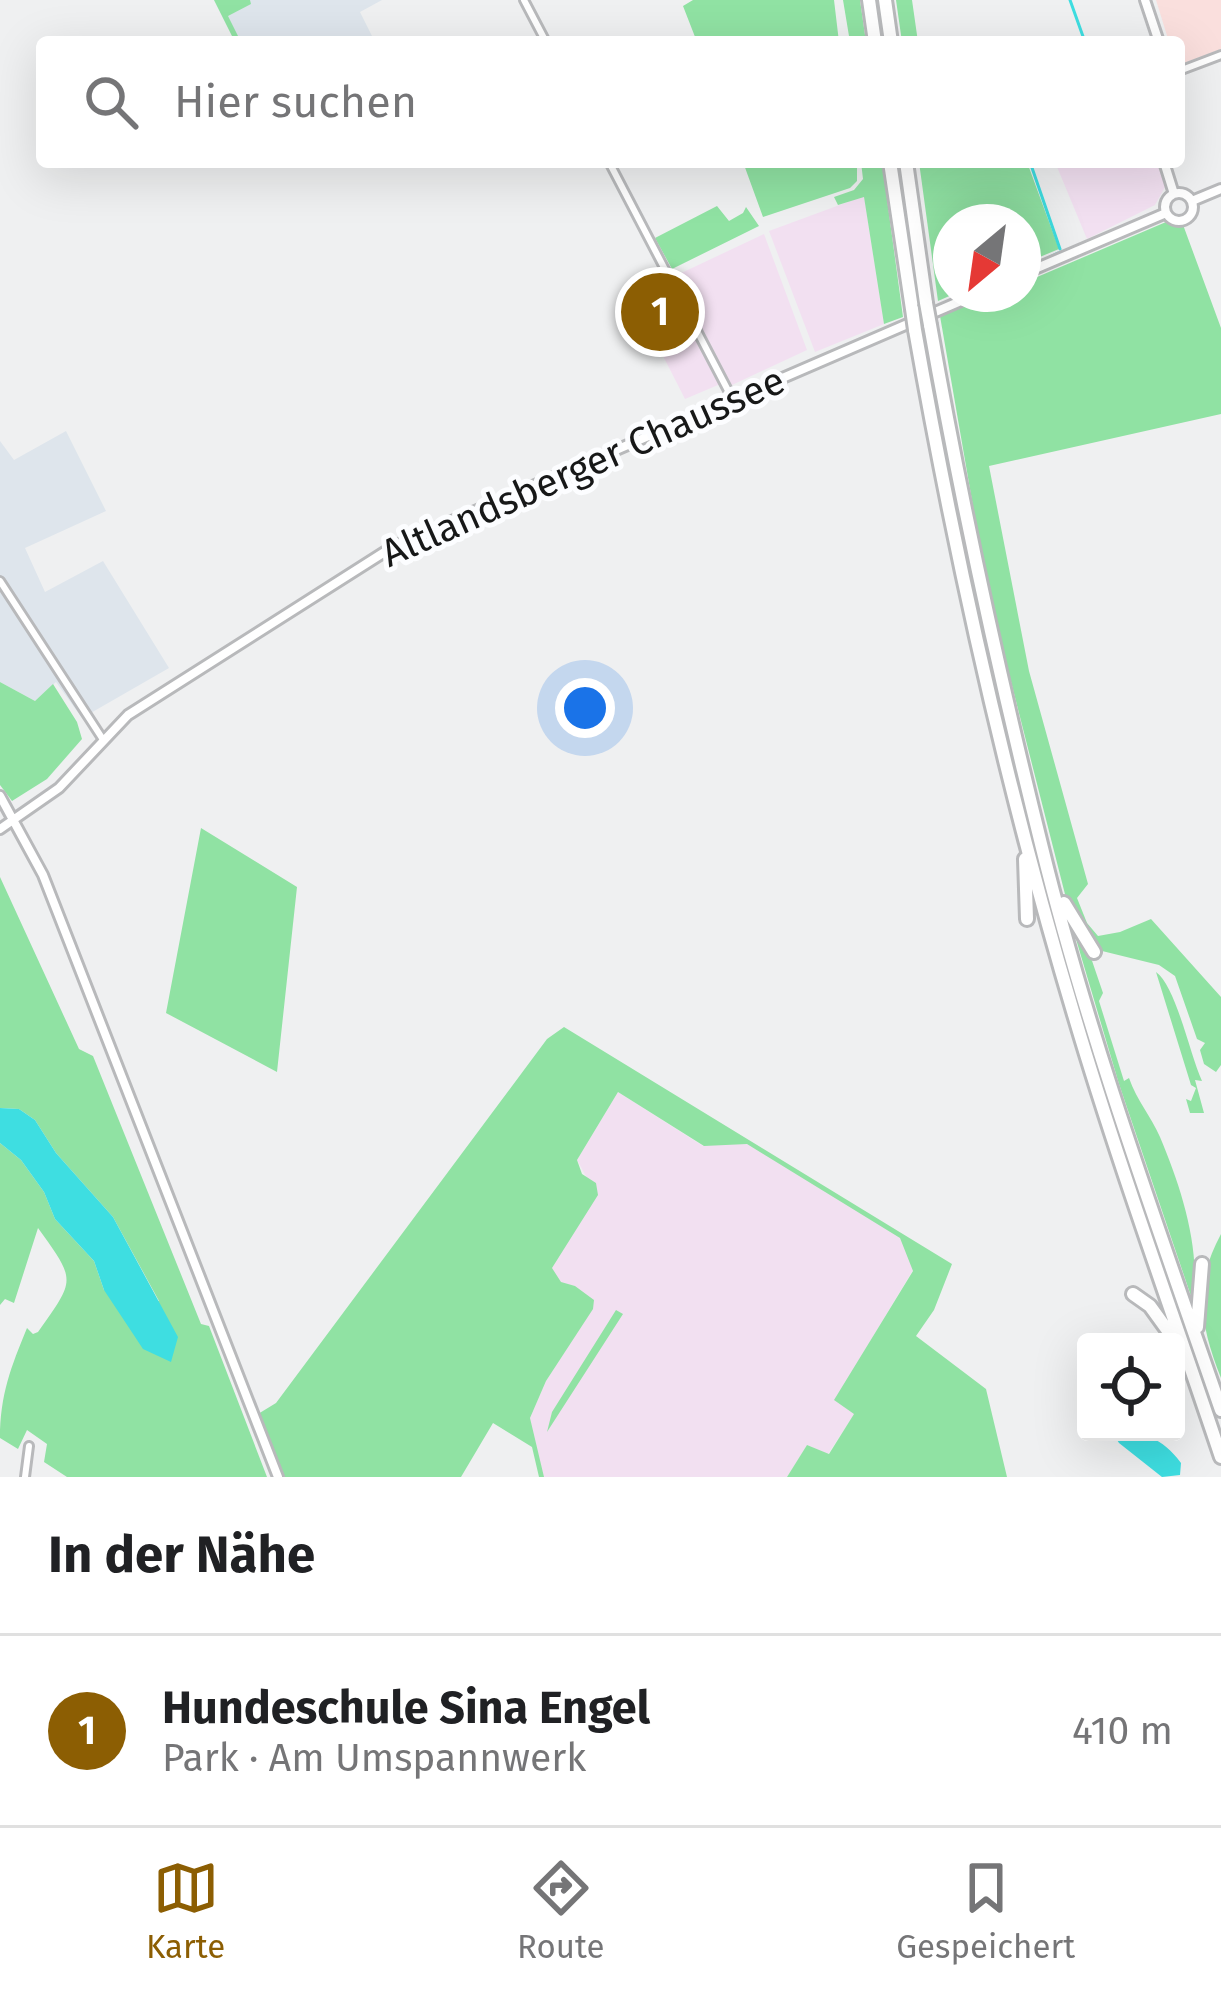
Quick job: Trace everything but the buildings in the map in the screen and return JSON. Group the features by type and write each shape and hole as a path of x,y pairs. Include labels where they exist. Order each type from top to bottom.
{"highway":[{"path":"869,0 874,36"},
{"path":"885,0 890,36"},
{"path":"891,168 915,330 974,637 1023,834 1081,1038 1221,1457"},
{"path":"907,168 932,307 930,325 980,589 1048,870 1128,1137 1221,1410"},
{"path":"1023,834 1027,919"},
{"path":"1048,870 1072,921 1094,952"},
{"path":"1197,1340 1202,1264"},
{"path":"1133,1294 1150,1306 1170,1333"},
{"path":"1185,1360 1196,1382"}],"street":[{"path":"524,0 543,36"},
{"path":"1145,0 1157,36"},
{"path":"1185,69 1221,55"},
{"path":"612,168 733,400"},
{"path":"1166,168 1174,194"},
{"path":"1192,201 1221,188"},
{"path":"1174,194 1186,194 1192,201 1186,220 1174,221 1166,213 1166,201 1174,194"},
{"path":"1041,266 1166,213"},
{"name":"Altlandsberger Chaussee","path":"0,829 67,780 102,738 142,705 394,546 733,400 932,307"},
{"path":"0,581 102,738"},
{"path":"0,796 65,930 278,1477"},
{"path":"25,1477 29,1446"}],"shaded area":[{"path":"214,0 382,0 360,12 372,36 232,36"},
{"path":"1156,0 1221,0 1221,49 1185,63 1185,36 1167,36"},
{"path":"1057,168 1160,168 1165,187 1155,205 1087,239"},
{"path":"864,196 884,324 815,352 769,231"},
{"path":"764,234 807,350 732,385 718,385 685,399 661,352 693,337 701,327 675,276"},
{"path":"66,431 106,511 25,548 45,592 103,561 169,668 82,718 56,682 35,701 0,682 0,441 14,460"},
{"path":"618,1092 703,1146 719,1122 901,1234 913,1270 835,1400 855,1413 828,1454 807,1445 787,1477 540,1477 530,1418 546,1381 593,1308 575,1286 561,1283 551,1268 597,1196 577,1160"}],"green space":[{"path":"214,0 250,0 251,4 228,16 238,36 232,36"},
{"path":"693,0 834,0 838,36 695,36 683,6"},
{"path":"843,0 860,0 865,36 849,36"},
{"path":"896,0 912,0 917,36 901,36"},
{"path":"745,168 857,168 857,181 850,188 763,217"},
{"path":"862,168 883,168 903,317 884,324 864,197 838,205 834,197 854,190 863,179"},
{"path":"920,168 1029,168 1059,249 1041,256 1041,204 933,204 933,264"},
{"path":"717,206 729,221 746,207 759,226 672,269 655,238"},
{"path":"1166,222 1182,222 1221,328 1221,414 989,466 1029,671 1088,884 1077,898 1098,936 1151,919 1221,997 1221,1065 1216,1072 1204,1064 1200,1050 1205,1043 1197,1039 1175,976 1159,965 1098,950 1068,906 987,587 940,316 1041,312 1041,275"},
{"path":"664,282 687,325 656,341 633,298"},
{"path":"0,682 35,701 53,684 82,739 47,779 12,801 0,785"},
{"path":"201,828 297,887 277,1072 166,1013"},
{"path":"0,877 79,1049 93,1056 201,1324 209,1326 267,1477 67,1477 44,1462 47,1444 27,1430 18,1449 0,1438 8,1381 27,1328 38,1332 65,1290 66,1280 60,1260 38,1228 14,1303 5,1299 0,1305 0,1143 21,1160 44,1192 55,1219 94,1261 104,1290 159,1301 113,1217 56,1153 35,1120 19,1109 0,1108"},
{"path":"1073,929 1088,949 1103,993 1099,1001 1124,1081 1129,1078 1175,1176 1192,1239 1193,1302 1119,1084"},
{"path":"1156,972 1170,991 1182,1022 1202,1081 1195,1080 1204,1113 1190,1113 1186,1099 1191,1101 1196,1088 1191,1085"},
{"path":"564,1027 952,1264 934,1310 916,1336 986,1389 1007,1477 787,1477 807,1445 829,1454 854,1414 834,1400 913,1271 900,1238 747,1144 704,1146 618,1092 577,1160 582,1174 596,1183 598,1195 552,1268 561,1282 594,1300 530,1418 544,1477 539,1477 532,1447 493,1423 461,1477 282,1477 258,1414 276,1403 547,1039"},
{"path":"1221,1234 1221,1378 1204,1322 1203,1288"},
{"path":"616,1310 623,1314 547,1432 552,1412"}],"water":[{"path":"0,1108 19,1109 35,1120 56,1153 113,1217 178,1337 171,1362 143,1349 104,1290 94,1261 55,1219 44,1192 21,1160 0,1143"},
{"path":"1159,1442 1181,1463 1180,1475 1162,1477 1119,1443"}],"waterway":[{"path":"1070,0 1083,36"},
{"path":"1032,168 1060,249"},
{"path":"1046,259 1058,253"}],"place":[{"name":"Hundeschule Sina Engel","path":"660,312"}]}
